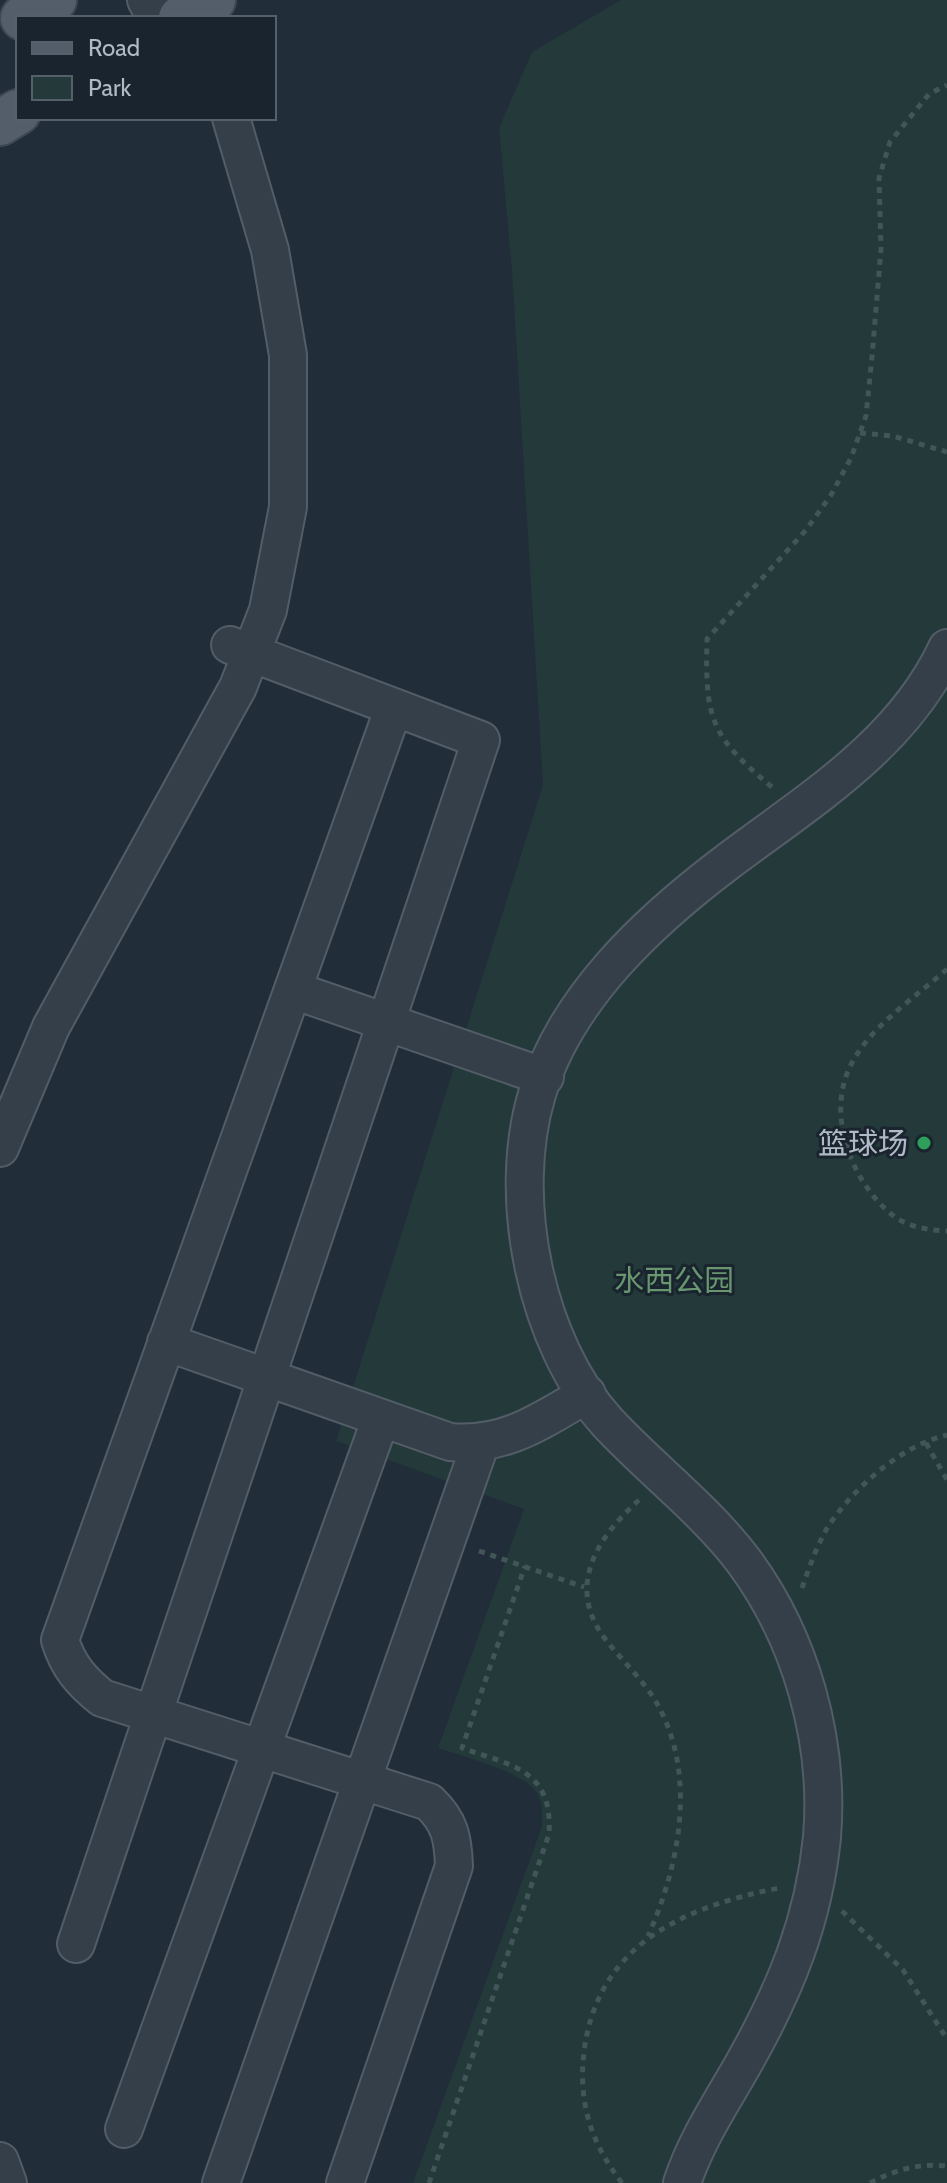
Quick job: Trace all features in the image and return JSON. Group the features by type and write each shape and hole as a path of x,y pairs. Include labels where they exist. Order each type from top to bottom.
{"main road":[{"path":"26,16 54,0"}],"street":[{"path":"146,0 187,11"},
{"path":"0,1148 51,1027 231,699 268,495 270,431 256,296 228,180 207,120"},
{"path":"0,1087 27,1023 171,766 240,649 268,610 288,507 288,355 270,250 232,120"},
{"path":"682,2183 693,2151 787,1981 802,1942 822,1836 819,1746 809,1697 779,1618 746,1564 718,1529 606,1420 568,1361 537,1283 524,1216 527,1150 537,1094 570,1026 615,961 685,896 801,811 854,767 897,724 939,666 947,648"},
{"path":"76,1944 156,1715 481,740 240,649"},
{"path":"345,2183 454,1866 453,1837 444,1817 429,1802 102,1698 81,1680 66,1659 60,1640 394,707"},
{"path":"293,990 545,1077"},
{"path":"166,1342 450,1442 480,1445 533,1426 587,1394"},
{"path":"124,2129 381,1418"},
{"path":"221,2183 480,1445"},
{"path":"0,2161 8,2183"}],"path":[{"path":"801,811 732,749 712,720 706,681 707,639 728,612 770,573 806,530 831,495 860,433 866,416 881,249 879,178 890,142 929,94 947,85"},
{"path":"860,433 893,436 947,452"},
{"path":"947,969 866,1042 848,1070 842,1103 845,1137 853,1166 866,1188 891,1214 917,1228 947,1231"},
{"path":"779,1618 799,1596 826,1530 846,1504 900,1457 947,1435"},
{"path":"926,1443 947,1480"},
{"path":"647,1937 670,1880 676,1846 680,1811 674,1753 662,1713 601,1633 584,1587 589,1563 613,1524 664,1477"},
{"path":"476,1549 584,1587"},
{"path":"429,2183 549,1834 547,1794 532,1777 462,1748 525,1566"},
{"path":"622,2183 591,2135 584,2107 583,2065 587,2027 597,1996 622,1960 647,1937 699,1911 738,1897 778,1888 814,1889 867,1932 903,1970 947,2039"},
{"path":"938,2024 947,2019"},
{"path":"870,2183 892,2171 931,2165 947,2166"}],"green space":[{"name":"水西公园","path":"621,0 947,0 947,2183 413,2183 542,1826 541,1803 532,1787 493,1766 438,1748 524,1509 336,1441 543,785 512,271 499,128 532,52"}],"place":[{"name":"篮球场","path":"924,1143"}]}
